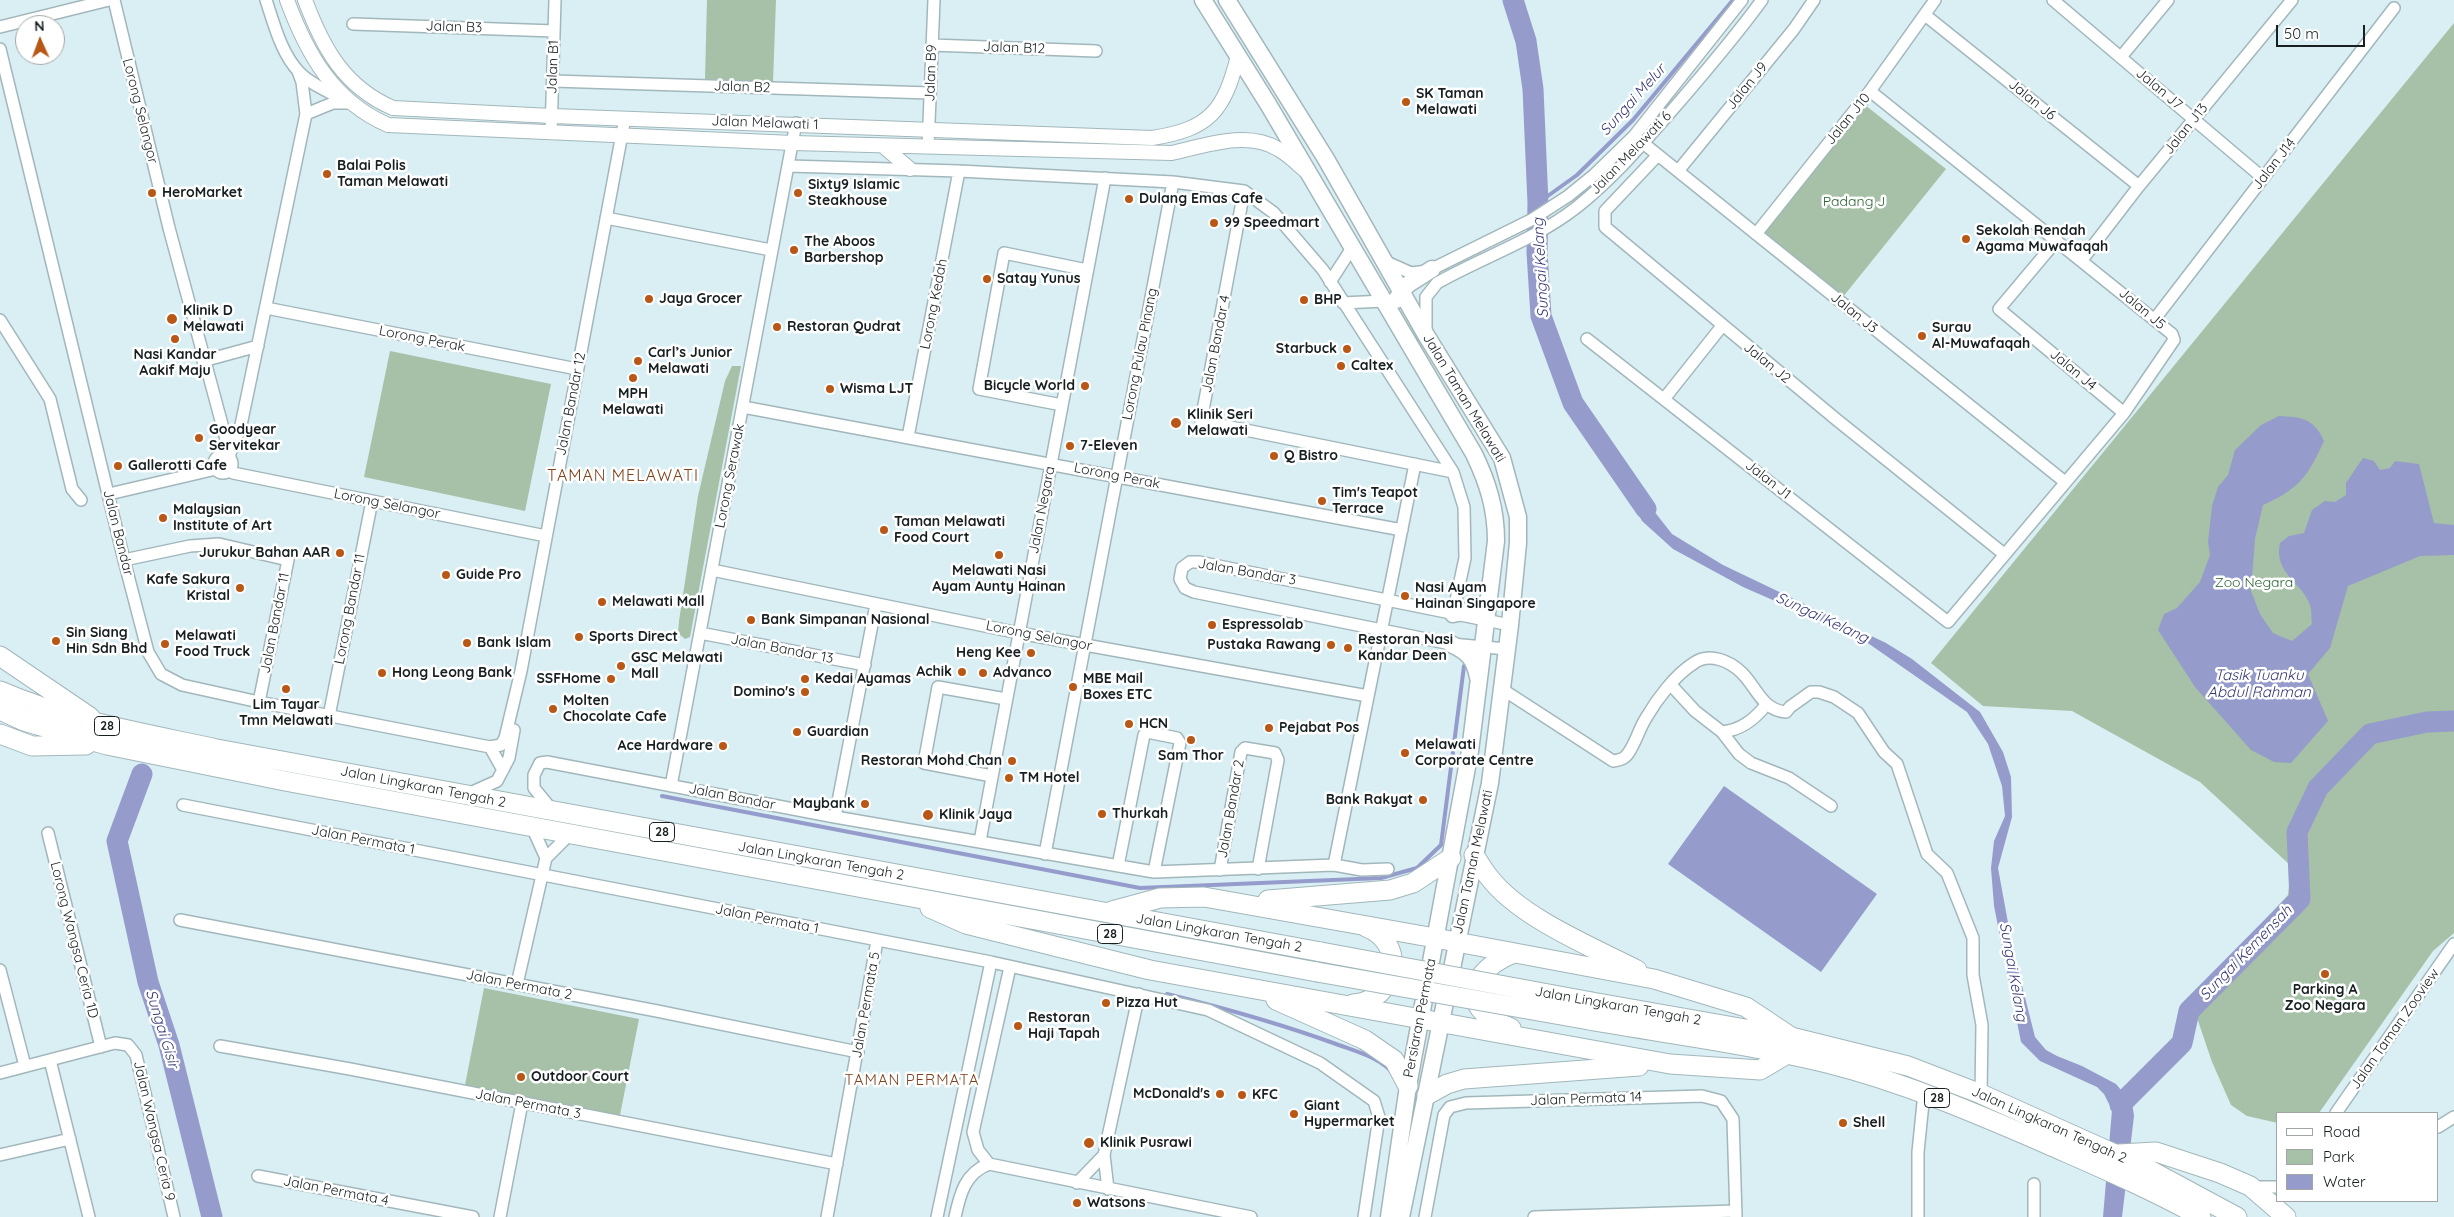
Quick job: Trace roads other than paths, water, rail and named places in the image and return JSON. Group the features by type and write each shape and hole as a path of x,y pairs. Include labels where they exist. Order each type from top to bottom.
{"highway":[{"path":"0,656 100,724"},
{"name":"Jalan Lingkaran Tengah 2","path":"0,691 30,704 100,724 217,749 1321,952 1590,1011"},
{"name":"Jalan Lingkaran Tengah 2","path":"0,710 24,721 107,745 285,781 1318,972 1590,1011 1908,1066 1982,1094 2077,1136 2148,1169 2237,1217"},
{"path":"2,738 32,746 107,745"},
{"path":"1474,855 1489,878 1511,900 1546,922 1654,978"},
{"path":"1242,903 1390,890 1413,883 1451,858"},
{"path":"902,895 966,924 1150,970 1670,1064 1760,1070 1789,1046 1746,1007 1654,978 1204,897 1160,898 1105,913"},
{"path":"1344,1005 1366,1003 1379,995 1388,983 1393,968 1391,953 1384,940 1372,929 1357,924"},
{"path":"1514,953 1496,960 1480,976 1475,990 1477,1004 1492,1020 1535,1039"},
{"path":"1247,987 1366,1040 1394,1060 1408,1086"},
{"name":"Jalan Lingkaran Tengah 2","path":"1789,1046 1836,1066 1924,1093 2081,1160 2148,1169 2201,1217"},
{"path":"1428,1095 1448,1084 1464,1079 1543,1071 1670,1064"},
{"path":"2148,1169 2220,1173 2250,1186 2286,1217"}],"main road":[{"name":"Jalan Taman Melawati","path":"1202,0 1310,175 1474,454 1490,488 1496,520 1496,541 1479,682 1470,751 1435,938"},
{"name":"Jalan Taman Melawati","path":"1227,0 1326,160 1426,335 1502,458 1518,517 1510,625 1490,784 1441,1022"},
{"path":"1394,319 1393,308 1401,291 1432,269"},
{"path":"1453,614 1478,609 1489,600"},
{"path":"1451,644 1466,651 1475,665 1479,682"},
{"name":"Persiaran Permata","path":"1389,1217 1408,1086 1435,938"},
{"name":"Persiaran Permata","path":"1402,1217 1428,1095 1441,1022"}],"street":[{"path":"0,27 109,0"},
{"name":"Lorong Selangor","path":"114,0 203,361 230,456 232,465 229,470 222,473 216,469 214,463 217,458 222,455 230,456"},
{"path":"266,0 279,39 298,71 306,78 350,103"},
{"name":"Jalan Melawati 1","path":"287,0 299,32 311,55 350,103 366,116 388,125 551,134 793,143 1172,153 1230,140 1255,140 1278,148 1310,175"},
{"name":"Jalan Melawati 1","path":"305,0 315,28 327,50 359,90 393,108 552,116 796,123 1152,138 1191,128 1214,112 1222,104 1230,89 1238,56"},
{"name":"Jalan B1","path":"551,134 555,0"},
{"name":"Jalan B9","path":"928,147 934,0"},
{"name":"Jalan Melawati 6","path":"1384,261 1411,273 1432,269 1531,220 1568,196 1634,136 1742,0"},
{"name":"Jalan Melawati 6","path":"1426,335 1424,312 1426,297 1437,283 1537,234 1576,208 1613,176 1730,45 1762,0"},
{"name":"Jalan J9","path":"1678,171 1794,29 1814,0"},
{"name":"Jalan J10","path":"1756,234 1870,91 1935,0"},
{"name":"Jalan J7","path":"2055,0 2263,178"},
{"path":"2121,57 2168,0"},
{"name":"Jalan J13","path":"2082,260 2194,118 2292,0"},
{"name":"Jalan J14","path":"2154,320 2394,8"},
{"name":"Jalan J6","path":"1925,15 2140,186"},
{"name":"Jalan B3","path":"353,24 554,31"},
{"name":"Jalan B12","path":"932,45 1096,50"},
{"name":"Jalan Bandar","path":"0,49 124,560 148,652 161,674 182,685 259,702 496,746"},
{"name":"Lorong Selangor","path":"230,456 241,425 306,114 302,82 298,71"},
{"name":"Jalan B2","path":"553,81 930,93"},
{"name":"Jalan J5","path":"1870,91 2082,260 2172,334 2174,340 2124,413 1948,622"},
{"path":"306,114 333,103 350,103"},
{"name":"Jalan Bandar 12","path":"521,671 625,118"},
{"name":"Lorong Serawak","path":"671,786 796,123"},
{"name":"Jalan J3","path":"1643,143 2065,482"},
{"path":"883,146 910,170"},
{"name":"Jalan J2","path":"1658,155 1605,212 1605,228 1722,326 2004,554"},
{"path":"789,166 1105,178 1173,182 1244,191 1274,213 1330,282 1453,472 1464,507 1465,558 1453,614"},
{"name":"Lorong Kedah","path":"908,437 959,171"},
{"name":"Jalan Negara","path":"980,841 1105,178"},
{"name":"Lorong Pulau Pinang","path":"1045,854 1173,182"},
{"name":"Jalan Bandar 4","path":"1244,191 1201,421 1453,472"},
{"path":"606,218 771,250"},
{"name":"Jalan J4","path":"2057,240 1999,309 2124,413"},
{"path":"1330,282 1352,248"},
{"path":"1062,405 979,389 1004,253 1087,270"},
{"path":"1343,303 1384,301"},
{"name":"Lorong Perak","path":"266,308 578,369"},
{"path":"0,321 50,398 72,489 81,500"},
{"path":"1664,399 1722,326"},
{"name":"Jalan J1","path":"1587,339 1948,622"},
{"path":"203,361 258,346"},
{"name":"Lorong Perak","path":"743,407 1402,530"},
{"path":"1334,865 1415,464"},
{"name":"Lorong Selangor","path":"109,494 216,469"},
{"name":"Lorong Selangor","path":"229,470 233,473 546,536"},
{"name":"Lorong Bandar 11","path":"329,716 372,501"},
{"name":"Jalan Bandar 11","path":"124,560 190,546 219,544 288,560 259,702"},
{"name":"Jalan Bandar 3","path":"1507,649 1451,644 1194,592 1185,588 1180,579 1182,568 1190,562 1199,562 1510,625"},
{"name":"Lorong Selangor","path":"712,570 1019,633 1368,696"},
{"path":"835,817 876,604"},
{"name":"Jalan Bandar 13","path":"700,633 864,665"},
{"path":"1502,689 1613,761 1622,759 1629,753 1646,718 1671,685 1695,662 1708,656 1726,662 1742,673 1766,705 1778,711 1786,712 1811,692 1819,692 1834,696 1858,713 1884,752 1897,764 1926,854 1947,873 1973,938 1972,975 1982,1025 1982,1094"},
{"path":"503,770 496,746 505,738 521,671"},
{"path":"465,796 497,781 503,770 508,758 520,697 521,671"},
{"path":"1671,685 1706,721 1722,732 1739,754 1751,763 1789,778 1831,806"},
{"path":"992,776 924,763 927,744 938,687 1006,699"},
{"path":"1722,732 1736,731 1758,715 1766,705"},
{"path":"1118,866 1144,735 1147,732 1177,738 1180,743 1154,872"},
{"name":"Jalan Bandar 2","path":"1220,870 1241,752 1245,748 1275,754 1278,760 1258,869"},
{"name":"Jalan Bandar","path":"554,812 534,788 534,775 540,763 547,762 835,817 1154,872 1334,865 1362,870 1388,869"},
{"name":"Jalan Permata 1","path":"183,805 991,962 1208,1010 1320,1063 1374,1101 1379,1118 1364,1217"},
{"path":"532,827 546,858"},
{"name":"Lorong Wangsa Ceria 1D","path":"48,834 101,1046"},
{"path":"517,984 546,858 570,834"},
{"name":"Jalan Permata 2","path":"180,920 517,984 858,1052"},
{"name":"Jalan Permata 5","path":"827,1217 877,941"},
{"name":"Jalan Taman Zooview","path":"2337,1112 2454,944"},
{"path":"937,1217 991,962"},
{"path":"989,1164 978,1150 973,1132 1010,967"},
{"path":"0,970 25,1066"},
{"path":"1108,1189 1104,1155 1139,994"},
{"name":"Jalan Wangsa Ceria 9","path":"101,1046 116,1043 128,1045 136,1055 174,1217"},
{"path":"0,1073 101,1046"},
{"name":"Jalan Permata 3","path":"220,1046 836,1164"},
{"path":"50,1060 70,1139 86,1216"},
{"path":"1918,1217 1918,1152 1924,1093"},
{"name":"Jalan Permata 14","path":"1425,1217 1444,1115 1450,1107 1466,1103 1702,1096 1721,1101 1733,1119 1736,1214"},
{"path":"500,1217 522,1103"},
{"path":"2439,1126 2454,1117"},
{"path":"0,1155 70,1139"},
{"path":"1078,1183 1104,1155"},
{"path":"955,1217 961,1190 976,1170 989,1164 1251,1217"},
{"name":"Jalan Permata 4","path":"258,1176 472,1217"},
{"path":"2034,1184 2034,1217"},
{"path":"2250,1186 2276,1187"},
{"path":"2284,1202 2286,1217"},
{"path":"1534,1217 1736,1214"}],"water":[{"name":"Tasik Tuanku Abdul Rahman","path":"2279,416 2306,420 2316,428 2324,441 2313,464 2301,480 2285,493 2263,505 2255,539 2251,591 2260,614 2273,633 2292,641 2312,624 2311,607 2306,597 2284,570 2279,553 2280,543 2289,536 2304,533 2312,510 2325,501 2335,502 2346,495 2346,483 2363,458 2374,461 2380,470 2390,468 2395,461 2419,464 2434,523 2454,525 2454,555 2420,556 2348,586 2330,648 2308,674 2328,721 2291,763 2274,762 2251,750 2195,687 2158,630 2164,614 2177,608 2200,582 2210,555 2208,542 2212,506 2218,487 2228,475 2235,450 2261,425"},
{"path":"1632,483 1672,534 1723,565 1886,643 1912,659 1980,712 2003,752 2011,777 2012,817 1998,868 2013,950 2035,1037 2046,1050 2116,1084 2132,1103 2134,1116 2122,1217 2103,1217 2112,1110 2104,1094 2097,1087 2040,1061 2021,1042 1994,906 1991,868 1994,841 2005,816 2002,786 1988,744 1967,712 1862,639 1743,587 1673,549 1642,521 1626,489"},
{"path":"1724,786 1877,894 1821,972 1668,864"}],"waterway":[{"name":"Sungai Kelang","path":"1513,0 1526,41 1533,89 1538,203 1537,252 1541,316 1573,403 1646,509"},
{"name":"Sungai Melur","path":"1538,203 1577,175 1633,120 1733,0"},
{"path":"662,796 1140,888 1381,878 1417,868 1441,845 1464,666"},
{"name":"Sungai Kemensah","path":"2120,1105 2182,1043 2189,1011 2300,899 2297,832 2318,788 2370,734 2427,722 2454,721"},
{"name":"Sungai Gisir","path":"142,774 117,841 148,982 169,1045 212,1217"},
{"path":"1167,994 1252,1017 1315,1037 1364,1054 1390,1070"}],"place":[{"name":"SK Taman Melawati","path":"1406,102"},
{"name":"Balai Polis Taman Melawati","path":"327,174"},
{"name":"HeroMarket","path":"152,193"},
{"name":"Sixty9 Islamic Steakhouse","path":"798,193"},
{"name":"Dulang Emas Cafe","path":"1129,199"},
{"name":"99 Speedmart","path":"1214,223"},
{"name":"Sekolah Rendah Agama Muwafaqah","path":"1966,239"},
{"name":"The Aboos Barbershop","path":"794,250"},
{"name":"Satay Yunus","path":"987,279"},
{"name":"Jaya Grocer","path":"649,299"},
{"name":"BHP","path":"1304,300"},
{"name":"Klinik D Melawati","path":"172,319"},
{"name":"Restoran Qudrat","path":"777,327"},
{"name":"Surau Al-Muwafaqah","path":"1922,336"},
{"name":"Nasi Kandar Aakif Maju","path":"175,339"},
{"name":"Starbuck","path":"1347,349"},
{"name":"Carl’s Junior Melawati","path":"638,361"},
{"name":"Caltex","path":"1341,366"},
{"name":"MPH Melawati","path":"633,378"},
{"name":"Bicycle World","path":"1085,386"},
{"name":"Wisma LJT","path":"830,389"},
{"name":"Klinik Seri Melawati","path":"1176,423"},
{"name":"Goodyear Servitekar","path":"199,438"},
{"name":"7-Eleven","path":"1070,446"},
{"name":"Q Bistro","path":"1274,456"},
{"name":"Gallerotti Cafe","path":"118,466"},
{"name":"Tim's Teapot Terrace","path":"1322,501"},
{"name":"Malaysian Institute of Art","path":"163,518"},
{"name":"Taman Melawati Food Court","path":"884,530"},
{"name":"Jurukur Bahan AAR","path":"340,553"},
{"name":"Melawati Nasi Ayam Aunty Hainan","path":"999,555"},
{"name":"Guide Pro","path":"446,575"},
{"name":"Kafe Sakura Kristal","path":"240,588"},
{"name":"Nasi Ayam Hainan Singapore","path":"1405,596"},
{"name":"Melawati Mall","path":"602,602"},
{"name":"Bank Simpanan Nasional","path":"751,620"},
{"name":"Espressolab","path":"1212,625"},
{"name":"Sports Direct","path":"579,637"},
{"name":"Sin Siang Hin Sdn Bhd","path":"56,641"},
{"name":"Bank Islam","path":"467,643"},
{"name":"Melawati Food Truck","path":"165,644"},
{"name":"Pustaka Rawang","path":"1331,645"},
{"name":"Restoran Nasi Kandar Deen","path":"1348,648"},
{"name":"Heng Kee","path":"1031,653"},
{"name":"GSC Melawati Mall","path":"621,666"},
{"name":"Achik","path":"962,672"},
{"name":"Hong Leong Bank","path":"382,673"},
{"name":"Advanco","path":"983,673"},
{"name":"SSFHome","path":"611,679"},
{"name":"Kedai Ayamas","path":"805,679"},
{"name":"MBE Mail Boxes ETC","path":"1073,687"},
{"name":"Lim Tayar Tmn Melawati","path":"286,689"},
{"name":"Domino's","path":"805,692"},
{"name":"Molten Chocolate Cafe","path":"553,709"},
{"name":"HCN","path":"1129,724"},
{"name":"Pejabat Pos","path":"1269,728"},
{"name":"Guardian","path":"797,732"},
{"name":"Sam Thor","path":"1191,740"},
{"name":"Ace Hardware","path":"723,746"},
{"name":"Melawati Corporate Centre","path":"1405,753"},
{"name":"Restoran Mohd Chan","path":"1012,761"},
{"name":"TM Hotel","path":"1009,778"},
{"name":"Bank Rakyat","path":"1423,800"},
{"name":"Maybank","path":"865,804"},
{"name":"Thurkah","path":"1102,814"},
{"name":"Klinik Jaya","path":"928,815"},
{"name":"Parking A Zoo Negara","path":"2325,974"},
{"name":"Pizza Hut","path":"1106,1003"},
{"name":"Restoran Haji Tapah","path":"1018,1026"},
{"name":"Outdoor Court","path":"521,1077"},
{"name":"McDonald's","path":"1220,1094"},
{"name":"KFC","path":"1242,1095"},
{"name":"Giant Hypermarket","path":"1294,1114"},
{"name":"Shell","path":"1843,1123"},
{"name":"Klinik Pusrawi","path":"1089,1143"},
{"name":"Watsons","path":"1077,1203"}],"district":[{"name":"TAMAN MELAWATI","path":"623,476"},
{"name":"TAMAN PERMATA","path":"912,1080"}],"park label":[{"name":"Padang J","path":"1854,202"},
{"name":"Zoo Negara","path":"2254,583"}]}
